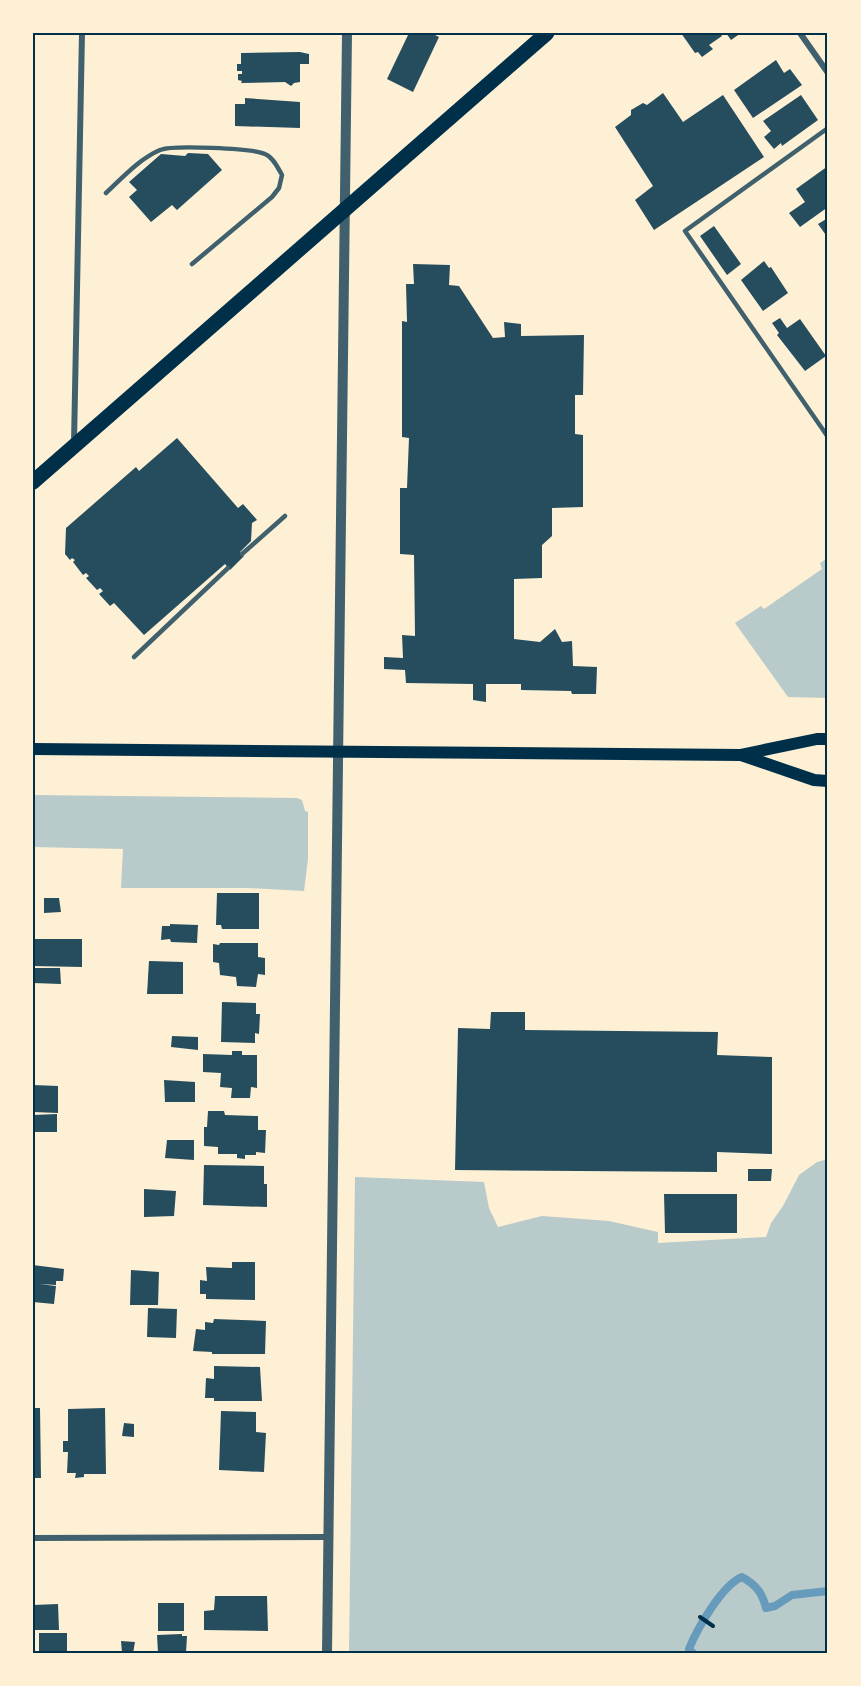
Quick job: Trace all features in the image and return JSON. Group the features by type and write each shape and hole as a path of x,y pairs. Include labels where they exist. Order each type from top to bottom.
{"main road":[{"path":"33,482 547,33"},
{"path":"33,749 740,755 817,739 828,739"},
{"path":"740,755 814,780 828,781"}],"street":[{"path":"74,447 82,33"},
{"path":"327,1653 347,33"},
{"path":"800,33 828,73"},
{"path":"33,1538 328,1537"}],"lane":[{"path":"828,128 685,231 828,437"},
{"path":"106,193 147,157 162,149 253,150 267,154 282,175 279,188 257,211 192,264"},
{"path":"242,554 285,516"},
{"path":"134,657 228,568"}],"path":[{"path":"700,1617 713,1626"}],"shaded area":[{"path":"828,558 828,698 788,697 735,623 761,606 764,609 822,569 820,563"},
{"path":"33,795 297,798 302,800 305,811 308,812 308,859 304,891 247,888 121,888 123,849 33,847"},
{"path":"828,1159 828,1653 349,1653 355,1177 484,1182 489,1208 498,1227 542,1216 609,1221 658,1232 658,1243 766,1237 771,1223 799,1175 817,1162"}],"building":[{"path":"409,33 431,33 439,37 413,92 387,79"},
{"path":"681,33 720,33 722,36 709,45 713,49 702,57 698,52 695,53"},
{"path":"726,33 741,33 731,40"},
{"path":"300,52 309,54 309,64 300,64 300,82 291,86 285,82 241,83 242,81 238,80 238,74 242,74 242,71 237,71 237,64 241,64 241,53"},
{"path":"776,60 784,73 790,69 802,85 753,118 734,90"},
{"path":"663,93 683,122 723,95 764,157 654,230 635,200 653,186 615,127 631,115 631,110 643,103 647,105"},
{"path":"801,95 818,120 782,146 781,143 774,149 764,137 771,131 763,121"},
{"path":"245,98 300,102 300,128 235,126 235,104 245,104"},
{"path":"188,153 208,154 222,170 177,210 172,205 151,222 129,197 137,190 129,182 161,154 185,156"},
{"path":"828,166 828,207 800,227 789,213 805,202 796,189"},
{"path":"828,218 828,238 818,224"},
{"path":"714,226 741,264 727,275 700,236"},
{"path":"764,261 769,268 771,267 788,293 763,311 741,280"},
{"path":"413,264 450,265 449,285 459,286 493,338 505,337 504,322 521,324 521,336 584,335 583,395 575,395 575,434 583,435 583,507 552,508 552,536 542,545 542,578 514,579 514,639 540,642 555,629 562,642 572,641 573,666 597,667 596,694 521,690 521,684 486,684 486,702 473,700 473,684 406,683 405,670 384,669 384,657 403,658 402,635 415,636 414,555 400,554 400,488 407,488 409,438 402,437 402,321 407,322 406,284 414,284"},
{"path":"780,318 787,328 800,319 826,356 805,371 777,335 779,333 772,323"},
{"path":"177,438 238,508 243,504 257,520 252,523 251,541 240,552 244,556 230,570 225,564 144,635 114,603 110,606 99,594 103,591 100,588 97,590 86,578 89,576 86,573 83,575 73,562 75,560 72,558 70,560 65,554 66,528 136,467 139,471"},
{"path":"217,893 259,893 259,929 222,929 221,925 216,925"},
{"path":"44,898 59,898 61,912 44,913"},
{"path":"170,924 198,925 197,943 161,940 162,926 170,926"},
{"path":"33,939 82,939 82,967 33,966"},
{"path":"220,943 258,943 258,957 265,958 265,975 258,974 256,987 237,986 236,977 220,975 219,963 213,962 213,944 219,945"},
{"path":"149,961 183,962 183,994 147,994"},
{"path":"33,968 60,968 61,984 33,983"},
{"path":"222,1002 256,1003 256,1014 260,1014 259,1034 255,1033 255,1043 221,1042"},
{"path":"491,1012 525,1012 525,1030 718,1032 717,1055 772,1057 772,1154 717,1152 717,1172 455,1170 458,1028 490,1029"},
{"path":"172,1036 198,1037 198,1050 171,1047"},
{"path":"232,1051 242,1051 242,1055 257,1055 257,1088 251,1087 250,1098 231,1098 232,1088 220,1087 221,1073 203,1072 203,1054 232,1055"},
{"path":"164,1080 195,1082 195,1102 165,1102"},
{"path":"33,1085 58,1086 58,1113 33,1112"},
{"path":"208,1111 224,1111 225,1115 258,1116 258,1130 266,1130 265,1153 256,1152 256,1155 245,1155 245,1159 237,1158 237,1154 218,1154 218,1147 204,1146 204,1127 207,1127"},
{"path":"57,1114 57,1132 33,1132 33,1115"},
{"path":"167,1140 194,1140 194,1160 165,1158"},
{"path":"204,1165 264,1166 267,1207 203,1205"},
{"path":"748,1169 772,1169 771,1181 748,1181"},
{"path":"144,1189 176,1191 174,1216 144,1217"},
{"path":"664,1194 737,1194 737,1233 665,1233"},
{"path":"232,1262 255,1262 255,1300 206,1299 206,1294 200,1294 200,1280 207,1281 206,1267 232,1268"},
{"path":"33,1265 64,1269 63,1281 56,1281 56,1285 39,1284 56,1286 54,1304 33,1302"},
{"path":"131,1270 159,1272 158,1305 130,1305"},
{"path":"148,1308 177,1309 176,1338 147,1337"},
{"path":"214,1319 266,1321 265,1354 212,1354 212,1352 193,1351 196,1329 205,1330 205,1322 213,1323"},
{"path":"214,1366 260,1367 262,1401 214,1401 214,1398 205,1398 206,1378 214,1379"},
{"path":"33,1408 40,1408 41,1478 33,1478"},
{"path":"105,1408 106,1474 84,1474 84,1477 75,1478 76,1473 67,1473 68,1452 63,1452 63,1441 68,1441 68,1409"},
{"path":"221,1411 256,1412 256,1432 266,1433 264,1472 219,1470"},
{"path":"124,1423 134,1424 134,1437 122,1436"},
{"path":"215,1596 267,1596 268,1631 204,1630 204,1611 214,1610"},
{"path":"158,1603 184,1603 184,1631 158,1631"},
{"path":"58,1604 59,1630 33,1630 33,1605"},
{"path":"39,1633 67,1633 67,1653 39,1653"},
{"path":"182,1634 182,1636 187,1636 186,1653 158,1653 157,1635"},
{"path":"121,1641 135,1642 133,1653 122,1653"}],"waterway":[{"path":"693,1653 689,1649 711,1608 726,1589 742,1577 758,1589 766,1608 775,1606 792,1595 828,1591"}]}
